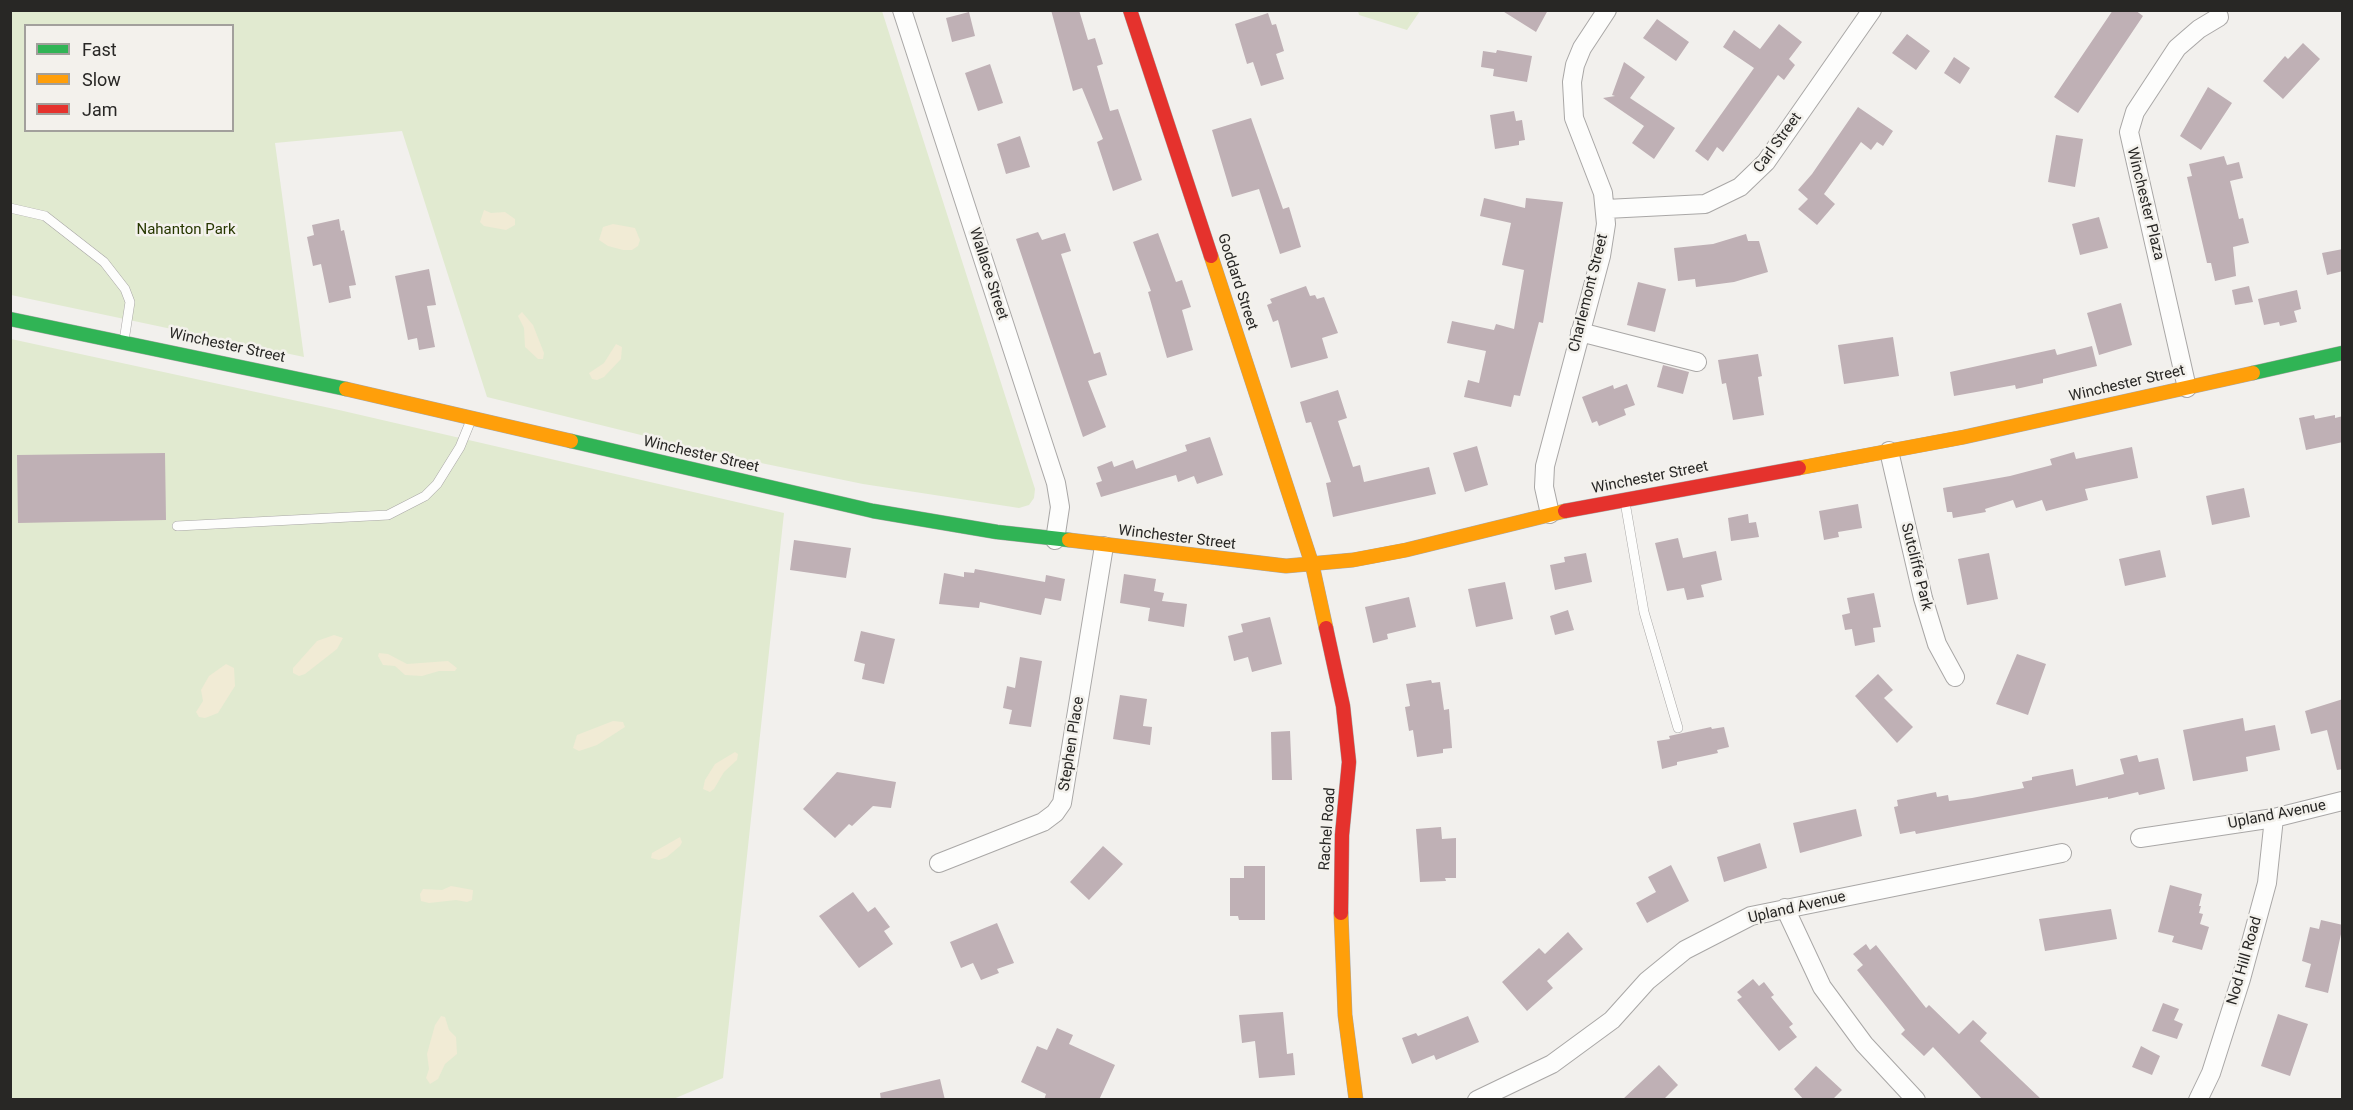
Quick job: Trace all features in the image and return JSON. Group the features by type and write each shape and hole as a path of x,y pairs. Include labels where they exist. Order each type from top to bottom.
{"street":[{"name":"Wallace Street","path":"902,10 1058,489 1060,507 1055,540"},
{"name":"Goddard Street","path":"1130,10 1312,564"},
{"name":"Charlemont Street","path":"1550,514 1544,480 1545,466 1604,241 1606,209 1598,178 1574,118 1572,100 1575,65 1582,48 1607,10"},
{"name":"Carl Street","path":"1606,209 1705,204 1724,198 1740,187 1766,162 1872,10"},
{"name":"Winchester Plaza","path":"2187,387 2130,132 2135,112 2177,48 2199,29 2218,17"},
{"name":"Winchester Street","path":"10,319 124,341 472,418 873,511 1055,540 1257,564 1312,564 1406,550 1550,514 1890,451 2343,353"},
{"path":"1580,332 1697,362"},
{"name":"Sutcliffe Park","path":"1890,451 1923,598 1937,645 1955,677"},
{"name":"Stephen Place","path":"939,863 1043,822 1055,813 1062,803 1104,546"},
{"name":"Rachel Road","path":"1312,564 1341,696 1348,743 1348,781 1342,835 1341,939 1345,1015 1356,1100"},
{"name":"Upland Avenue","path":"2140,838 2274,818 2343,801"},
{"name":"Nod Hill Road","path":"2198,1100 2211,1073 2228,1020 2267,883 2274,818"},
{"name":"Upland Avenue","path":"1477,1100 1552,1064 1612,1020 1647,981 1685,950 1751,916 2062,853"},
{"path":"1785,908 1822,987 1864,1044 1916,1100"}],"lane":[{"path":"10,208 45,216 104,262 124,289 130,302 124,341"},
{"path":"177,526 388,516 425,496 437,484 460,447 472,418"},
{"path":"1625,500 1644,612 1678,728"}],"green space":[{"path":"1358,10 1420,11 1407,30 1359,15"},
{"name":"Nahanton Park","path":"11,11 882,11 1035,489 1034,498 1029,505 1019,508 863,484 722,455 487,397 402,131 275,143 304,357 11,295"},
{"path":"11,339 339,410 784,513 723,1078 671,1100 11,1100"}],"sand":[{"path":"484,210 491,213 505,212 515,219 515,225 506,230 484,226 480,222"},
{"path":"613,224 635,228 640,240 638,246 632,250 623,250 608,246 599,240 603,227"},
{"path":"522,312 533,325 544,353 543,359 538,359 525,347 524,328 518,316"},
{"path":"616,344 622,347 621,359 604,377 597,380 592,379 589,373 604,363"},
{"path":"334,635 343,638 337,649 305,674 299,676 293,673 293,668 317,641"},
{"path":"379,653 388,654 407,664 448,661 457,668 455,671 439,671 422,676 405,675 395,666 383,665 378,656"},
{"path":"226,664 234,668 235,686 218,713 205,718 199,717 196,712 203,701 201,690 209,676"},
{"path":"613,721 623,722 625,727 597,745 579,751 573,748 577,735"},
{"path":"735,752 738,754 737,760 724,772 714,789 710,792 703,789 705,780 715,764"},
{"path":"680,837 682,842 680,846 667,857 659,860 651,858 652,853"},
{"path":"451,886 473,890 472,900 429,903 421,901 420,894 423,889 442,890"},
{"path":"441,1016 445,1017 449,1030 456,1037 457,1054 445,1064 438,1079 430,1084 426,1078 429,1069 427,1054 435,1025"}],"building":[{"path":"1051,10 1079,10 1088,40 1095,38 1103,64 1097,66 1110,111 1118,109 1142,180 1113,191 1097,142 1103,139 1082,88 1073,91"},
{"path":"1501,10 1548,10 1536,32"},
{"path":"2113,10 2135,10 2143,16 2078,113 2054,97"},
{"path":"969,12 975,36 952,42 946,18"},
{"path":"1268,13 1272,25 1276,24 1284,51 1276,54 1284,79 1261,86 1253,62 1247,64 1235,24"},
{"path":"1657,19 1689,42 1676,61 1643,38"},
{"path":"1779,24 1802,42 1789,59 1795,65 1784,80 1778,75 1723,152 1717,147 1708,161 1695,151 1754,68 1723,47 1734,30 1760,49"},
{"path":"1907,34 1930,51 1916,70 1892,53"},
{"path":"2303,43 2320,59 2283,99 2263,81 2285,56 2288,59"},
{"path":"1497,50 1532,56 1527,82 1493,76 1494,69 1481,67 1483,51 1496,53"},
{"path":"1954,57 1970,68 1960,84 1944,73"},
{"path":"1624,62 1645,77 1630,98 1675,128 1654,159 1632,143 1644,126 1603,98 1615,96 1612,95"},
{"path":"990,64 1003,103 978,111 965,73"},
{"path":"2208,87 2232,103 2201,150 2180,136"},
{"path":"1858,107 1893,131 1883,146 1877,142 1871,150 1861,142 1824,194 1835,204 1817,225 1798,209 1808,199 1798,190 1812,174"},
{"path":"1514,111 1516,121 1522,120 1525,140 1519,141 1519,145 1495,149 1490,115"},
{"path":"1251,118 1283,209 1289,207 1301,247 1280,254 1259,189 1232,197 1212,130"},
{"path":"2056,135 2083,139 2075,187 2048,182"},
{"path":"1020,136 1030,167 1006,174 997,144"},
{"path":"2224,156 2227,165 2239,162 2243,178 2230,181 2239,219 2243,218 2249,243 2233,247 2236,276 2215,281 2211,263 2207,263 2187,177 2192,176 2189,164"},
{"path":"1484,198 1525,208 1526,198 1563,202 1543,323 1539,322 1520,396 1514,395 1511,407 1464,397 1468,380 1479,383 1486,351 1447,343 1452,321 1494,330 1496,324 1514,329 1524,270 1502,265 1511,223 1480,216"},
{"path":"2099,217 2108,248 2080,255 2072,224"},
{"path":"339,219 341,231 344,230 356,285 349,286 351,298 329,303 321,264 313,266 307,237 314,235 312,225"},
{"path":"1038,232 1042,240 1065,233 1071,251 1061,254 1094,354 1100,352 1107,375 1088,381 1106,427 1083,437 1016,239"},
{"path":"1158,233 1176,282 1182,280 1191,307 1182,310 1193,350 1167,358 1148,292 1151,291 1133,242"},
{"path":"1746,234 1748,241 1759,241 1768,272 1734,282 1696,287 1695,279 1678,281 1674,248 1713,244"},
{"path":"2343,249 2343,271 2327,275 2322,253"},
{"path":"429,269 436,305 427,306 435,347 419,350 417,338 408,340 395,276"},
{"path":"1638,282 1666,289 1655,332 1627,325"},
{"path":"1306,286 1310,296 1315,295 1317,299 1324,297 1338,333 1322,338 1328,358 1291,368 1278,320 1273,322 1267,305 1272,303 1270,299"},
{"path":"2249,286 2253,302 2235,305 2232,290"},
{"path":"2297,290 2301,309 2294,311 2297,322 2280,326 2279,322 2264,325 2258,299"},
{"path":"2121,303 2132,345 2099,355 2087,313"},
{"path":"1893,337 1899,376 1844,384 1838,345"},
{"path":"2092,346 2097,366 2043,379 2043,383 2016,389 2015,385 1954,396 1950,372 2055,349 2057,355"},
{"path":"1758,354 1762,376 1758,377 1764,415 1733,420 1726,383 1722,384 1718,360"},
{"path":"1663,365 1689,372 1683,394 1657,387"},
{"path":"1627,384 1635,405 1624,409 1626,415 1599,426 1597,421 1592,423 1582,397 1613,385 1614,389"},
{"path":"1338,390 1347,418 1338,421 1353,467 1360,465 1364,482 1429,467 1436,494 1333,517 1326,483 1331,482 1311,422 1306,423 1300,402"},
{"path":"2314,415 2315,419 2335,415 2335,418 2343,416 2343,442 2306,450 2299,418"},
{"path":"1210,437 1223,475 1197,484 1194,476 1178,482 1176,475 1101,497 1096,483 1102,481 1097,467 1112,461 1114,467 1133,460 1136,469 1187,451 1185,445"},
{"path":"1477,446 1488,485 1465,492 1453,453"},
{"path":"2132,447 2138,478 2085,489 2088,500 2046,511 2042,500 2016,508 2013,500 1985,509 1986,512 1953,518 1952,512 1947,512 1943,488 2010,476 2052,465 2050,459 2074,452 2076,459"},
{"path":"165,453 166,520 18,523 17,455"},
{"path":"2244,488 2250,517 2212,525 2206,496"},
{"path":"1858,504 1862,528 1838,532 1839,537 1824,540 1819,511"},
{"path":"1748,514 1749,523 1756,522 1759,537 1731,541 1728,518"},
{"path":"1678,538 1683,558 1716,551 1722,580 1701,585 1704,597 1687,600 1684,588 1667,591 1655,543"},
{"path":"794,540 851,548 846,578 790,570"},
{"path":"2160,550 2166,577 2125,586 2119,559"},
{"path":"1586,553 1592,582 1555,590 1550,565 1565,562 1564,557"},
{"path":"1989,553 1998,599 1967,605 1958,559"},
{"path":"975,569 1045,582 1046,575 1065,579 1061,601 1045,598 1041,615 980,602 979,608 939,604 944,573 964,577 964,572 974,573"},
{"path":"1124,574 1156,579 1154,591 1164,593 1162,601 1187,604 1184,627 1148,621 1150,608 1120,603"},
{"path":"1505,582 1513,619 1476,627 1468,589"},
{"path":"1874,593 1881,627 1873,628 1875,642 1855,646 1852,629 1845,630 1842,615 1850,613 1847,598"},
{"path":"1409,597 1416,627 1387,634 1388,639 1373,643 1365,607"},
{"path":"1568,610 1574,630 1555,635 1550,616"},
{"path":"1270,617 1282,664 1252,672 1248,657 1234,661 1228,636 1243,632 1241,624"},
{"path":"861,631 895,639 884,684 862,679 865,664 854,661"},
{"path":"2017,654 2046,664 2028,715 1996,704"},
{"path":"1020,657 1042,661 1031,727 1009,724 1012,710 1003,708 1007,686 1015,688"},
{"path":"1878,674 1893,690 1884,698 1913,727 1897,743 1855,696"},
{"path":"1431,680 1432,683 1440,682 1444,710 1449,709 1452,748 1443,749 1443,753 1417,757 1413,730 1409,731 1405,707 1410,706 1406,684"},
{"path":"1120,695 1147,699 1143,726 1152,727 1150,745 1113,739"},
{"path":"2343,699 2343,769 2337,770 2327,730 2311,734 2305,711"},
{"path":"2243,718 2245,731 2275,725 2280,750 2246,757 2248,771 2193,781 2183,730"},
{"path":"1711,727 1712,729 1724,727 1729,747 1717,750 1718,753 1677,762 1677,765 1662,769 1657,741 1670,739 1669,736"},
{"path":"1290,731 1292,780 1272,780 1271,732"},
{"path":"2137,755 2139,762 2158,758 2165,789 2139,795 2138,792 2108,799 2108,797 1916,834 1915,831 1900,834 1894,807 1898,806 1897,800 1936,792 1937,797 1948,795 1949,801 1972,798 2024,788 2022,782 2032,780 2032,777 2073,769 2076,786 2124,774 2120,759"},
{"path":"837,772 896,782 891,808 873,806 835,838 803,809"},
{"path":"1856,809 1862,836 1800,853 1793,823"},
{"path":"1441,827 1442,839 1456,838 1456,878 1445,878 1446,881 1420,882 1416,829"},
{"path":"1760,843 1767,868 1724,882 1717,857"},
{"path":"1103,846 1123,864 1089,900 1070,882"},
{"path":"1671,865 1689,901 1647,923 1636,903 1656,892 1648,877"},
{"path":"1244,866 1265,866 1265,920 1239,920 1238,916 1230,916 1230,878 1244,878"},
{"path":"2170,885 2202,894 2199,913 2203,914 2200,924 2209,927 2202,950 2172,942 2174,936 2158,932"},
{"path":"853,892 868,912 875,907 890,927 884,931 893,944 859,968 819,916"},
{"path":"2111,909 2117,939 2045,951 2039,919"},
{"path":"2321,920 2343,925 2328,993 2305,987 2311,964 2302,961 2310,927 2319,929"},
{"path":"997,923 1014,963 997,969 999,973 981,980 973,963 961,968 950,942"},
{"path":"1568,932 1583,949 1547,981 1553,988 1527,1011 1502,982 1539,948 1545,954"},
{"path":"1866,944 1870,950 1876,945 1926,1008 1929,1005 1959,1034 1973,1020 1987,1033 1980,1041 2042,1100 1983,1100 1933,1047 1924,1056 1901,1034 1905,1030 1857,970 1863,965 1853,954"},
{"path":"1753,979 1759,986 1764,982 1774,995 1771,997 1793,1024 1789,1027 1797,1037 1779,1051 1737,1000 1742,997 1737,992"},
{"path":"2163,1003 2179,1009 2174,1020 2183,1024 2177,1039 2152,1031"},
{"path":"1283,1012 1287,1054 1293,1053 1295,1075 1259,1078 1255,1041 1242,1043 1239,1015"},
{"path":"2278,1014 2308,1024 2290,1076 2261,1066"},
{"path":"1468,1016 1479,1042 1436,1060 1434,1055 1412,1064 1402,1038 1416,1033 1418,1036"},
{"path":"1057,1028 1073,1035 1069,1044 1115,1065 1099,1100 1044,1100 1046,1094 1021,1082 1037,1046 1047,1050"},
{"path":"2141,1046 2160,1056 2152,1075 2132,1067"},
{"path":"1659,1065 1678,1085 1663,1100 1622,1100"},
{"path":"1816,1066 1842,1090 1832,1100 1804,1100 1794,1089"},
{"path":"940,1079 945,1100 881,1100 880,1093"}],"traffic: fast":[{"path":"10,319 346,389"},
{"path":"2253,373 2342,353"},
{"path":"571,441 873,511 997,532 1069,540"}],"traffic: slow":[{"path":"1211,256 1312,564 1326,628"},
{"path":"1799,468 1964,437 2253,373"},
{"path":"346,389 571,441"},
{"path":"1069,540 1286,566 1353,560 1406,550 1565,511"},
{"path":"1341,913 1345,1015 1356,1100"}],"traffic: jam":[{"path":"1130,10 1211,256"},
{"path":"1565,511 1799,468"},
{"path":"1326,628 1343,706 1349,762 1342,835 1341,913"}]}
